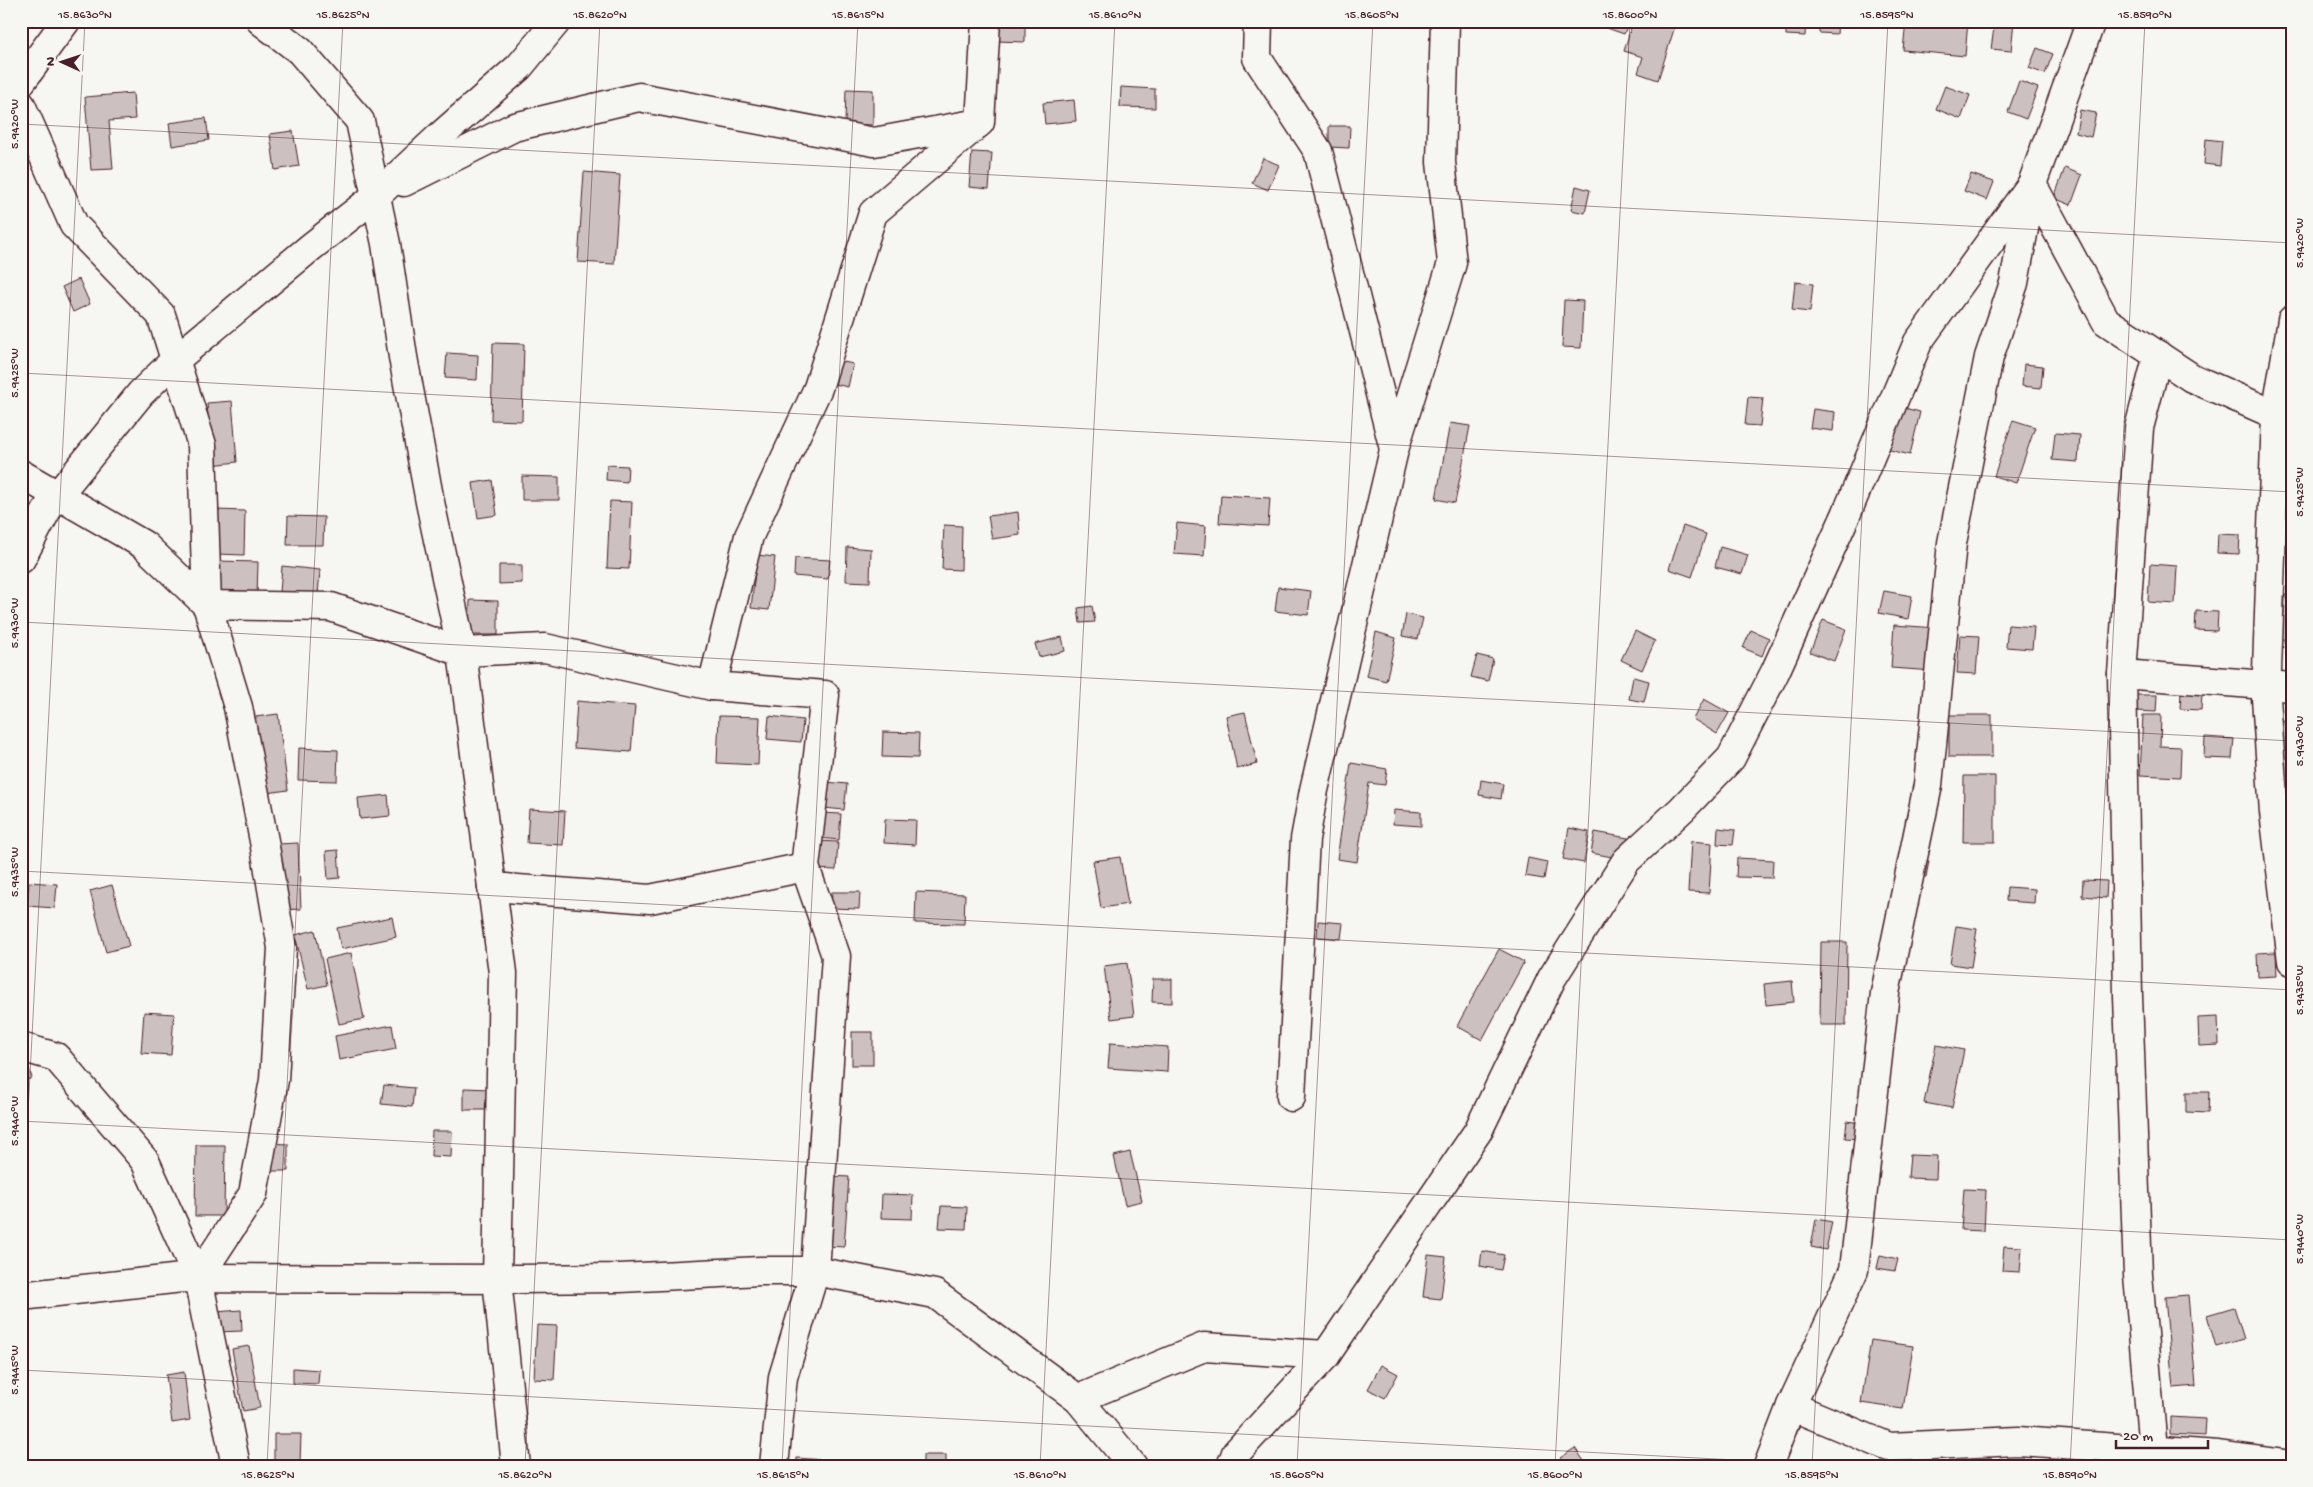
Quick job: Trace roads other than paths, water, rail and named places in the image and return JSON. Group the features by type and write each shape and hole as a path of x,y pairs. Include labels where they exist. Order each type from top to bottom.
{"street":[{"path":"21,82 66,21"},
{"path":"261,21 300,51 360,121 386,244 403,357 430,502 462,652 503,973 497,1279 516,1466"},
{"path":"21,559 49,506 141,393 175,360 310,247 376,196 519,67 557,21"},
{"path":"712,686 749,536 818,388 872,213 980,122 986,21"},
{"path":"1258,21 1257,58 1318,152 1394,450"},
{"path":"1291,1097 1305,839 1322,753 1394,450 1452,263 1441,162 1446,21"},
{"path":"1768,1466 1792,1406 1854,1270 1885,993 1928,785 1952,543 1989,357 2014,283 2032,184 2091,21"},
{"path":"376,196 514,127 639,97 874,142 980,122"},
{"path":"21,105 74,225 161,315 202,445 207,605 238,707 264,841 282,948 274,1080 253,1194 198,1278"},
{"path":"2032,184 2106,321 2192,378 2284,415"},
{"path":"1232,1466 1236,1454 1326,1355 1478,1131 1552,978 1626,861 1682,810 1731,758 1775,672 1842,524 1918,342 2032,184"},
{"path":"2292,320 2284,415 2272,477 2279,686 2266,698 2274,812 2292,961"},
{"path":"2153,1450 2137,1257 2128,996 2122,674 2139,428 2158,355"},
{"path":"21,474 144,546 207,605 331,607 462,652 546,648 712,686 825,695 805,867 836,956 814,1271 783,1377 774,1466"},
{"path":"2122,674 2279,686"},
{"path":"492,887 650,899 805,867"},
{"path":"21,1047 56,1057 145,1160 198,1278 236,1466"},
{"path":"21,1296 182,1278 620,1278 760,1271 814,1271 935,1294 1078,1399 1132,1466"},
{"path":"1078,1399 1204,1347 1326,1355"},
{"path":"1792,1406 1889,1447 2018,1441 2153,1450 2259,1463 2292,1465"}]}
